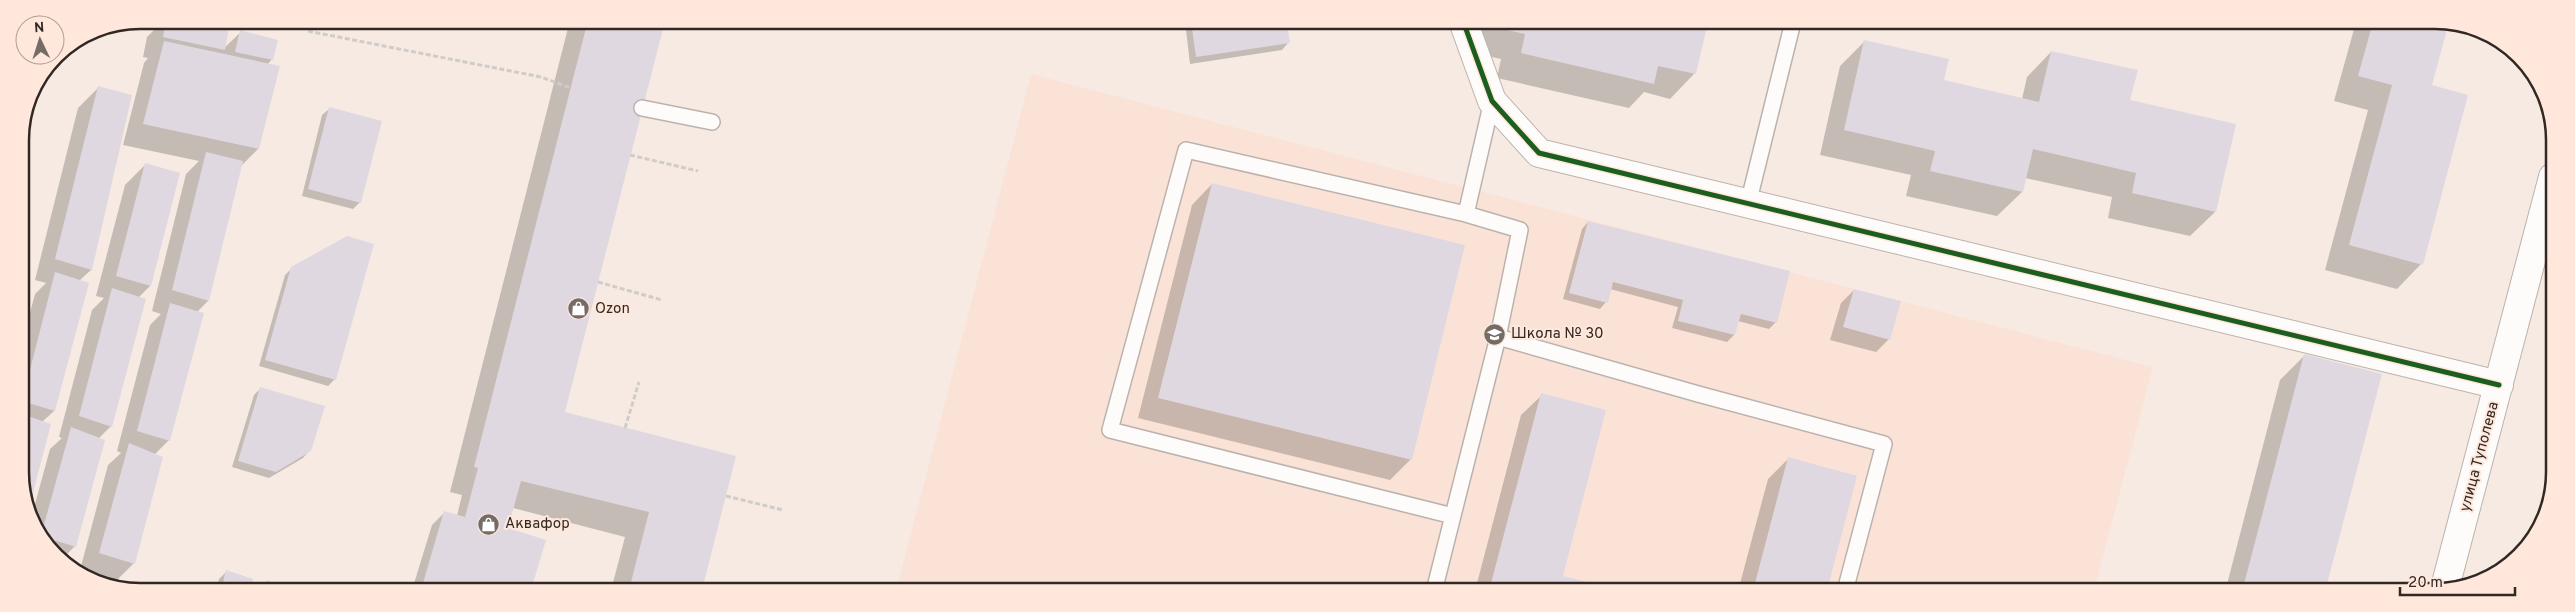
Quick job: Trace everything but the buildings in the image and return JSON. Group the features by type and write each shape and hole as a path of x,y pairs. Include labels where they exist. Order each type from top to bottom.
{"street":[{"path":"1466,29 1492,101 1539,153 2499,385"},
{"name":"улица Туполева","path":"2447,582 2546,204"}],"lane":[{"path":"1748,204 1790,29"},
{"path":"1466,214 1492,101"},
{"path":"642,108 712,122"},
{"path":"1436,583 1453,516 1498,337 1520,230 1466,214 1186,150 1110,430 1453,516"},
{"path":"1498,337 1698,394 1884,444 1847,583"}],"path":[{"path":"308,31 541,77 570,88"},
{"path":"630,155 698,171"},
{"path":"598,282 662,300"},
{"path":"625,428 639,382"},
{"path":"726,496 783,510"}],"shaded area":[{"name":"Школа № 30","path":"1031,74 2153,367 2096,583 898,583"}],"cycle path":[{"path":"1466,29 1492,101 1539,153 2499,385"}],"place":[{"name":"Ozon","path":"579,309"},
{"name":"Школа № 30","path":"1495,334"},
{"name":"Аквафор","path":"489,524"}]}
